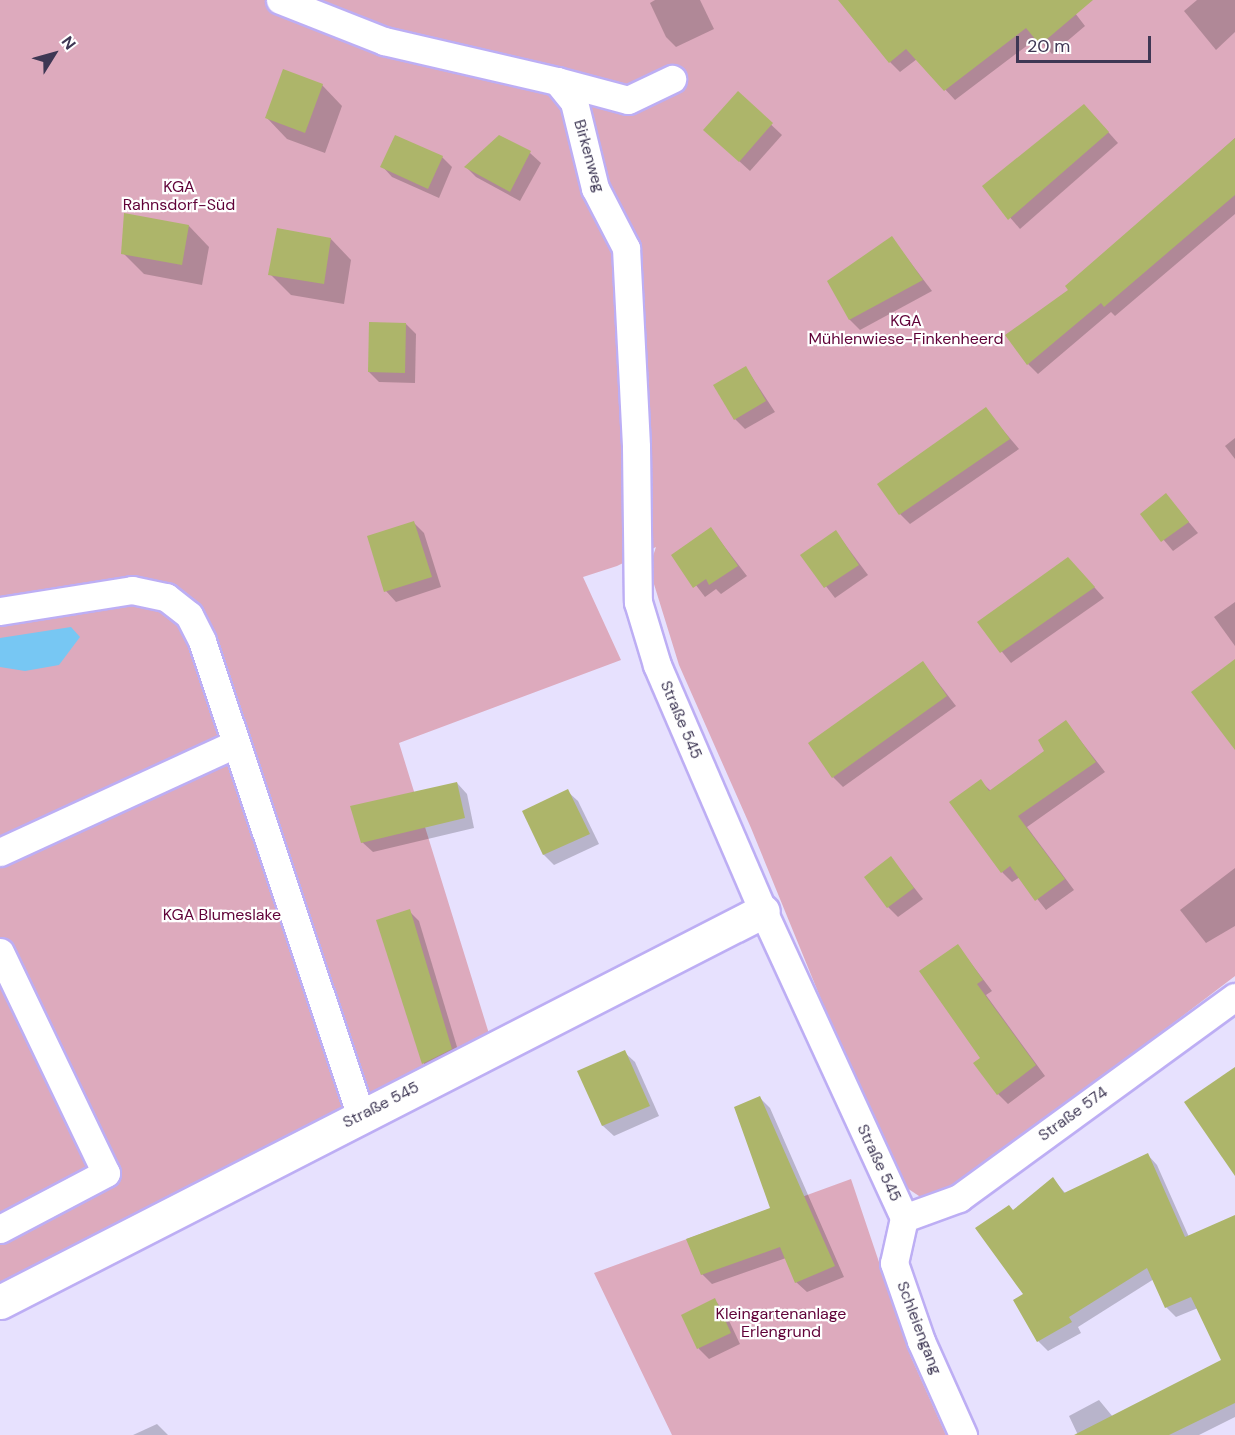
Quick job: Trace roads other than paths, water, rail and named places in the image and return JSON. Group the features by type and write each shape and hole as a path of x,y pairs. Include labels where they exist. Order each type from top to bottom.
{"street":[{"name":"Straße 545","path":"0,1302 763,911"}],"lane":[{"path":"280,0 384,40 628,100 672,79"},
{"name":"Birkenweg","path":"556,81 574,102 595,188 626,248 638,556"},
{"name":"Straße 545","path":"638,556 638,602 657,665 763,911 904,1218"},
{"path":"0,611 132,590 165,597 189,615 202,641 361,1115"},
{"path":"0,852 235,744"},
{"path":"0,952 106,1173 0,1229"},
{"name":"Straße 574","path":"904,1218 959,1198 1235,997"},
{"name":"Schleiengang","path":"904,1218 894,1263 921,1341 963,1435"}],"water":[{"path":"71,627 80,637 59,665 25,671 0,667 0,638"}],"park label":[{"name":"KGA Rahnsdorf-Süd","path":"179,196"},
{"name":"KGA Mühlenwiese-Finkenheerd","path":"906,330"},
{"name":"KGA Blumeslake","path":"222,915"},
{"name":"Kleingartenanlage Erlengrund","path":"781,1323"}]}
